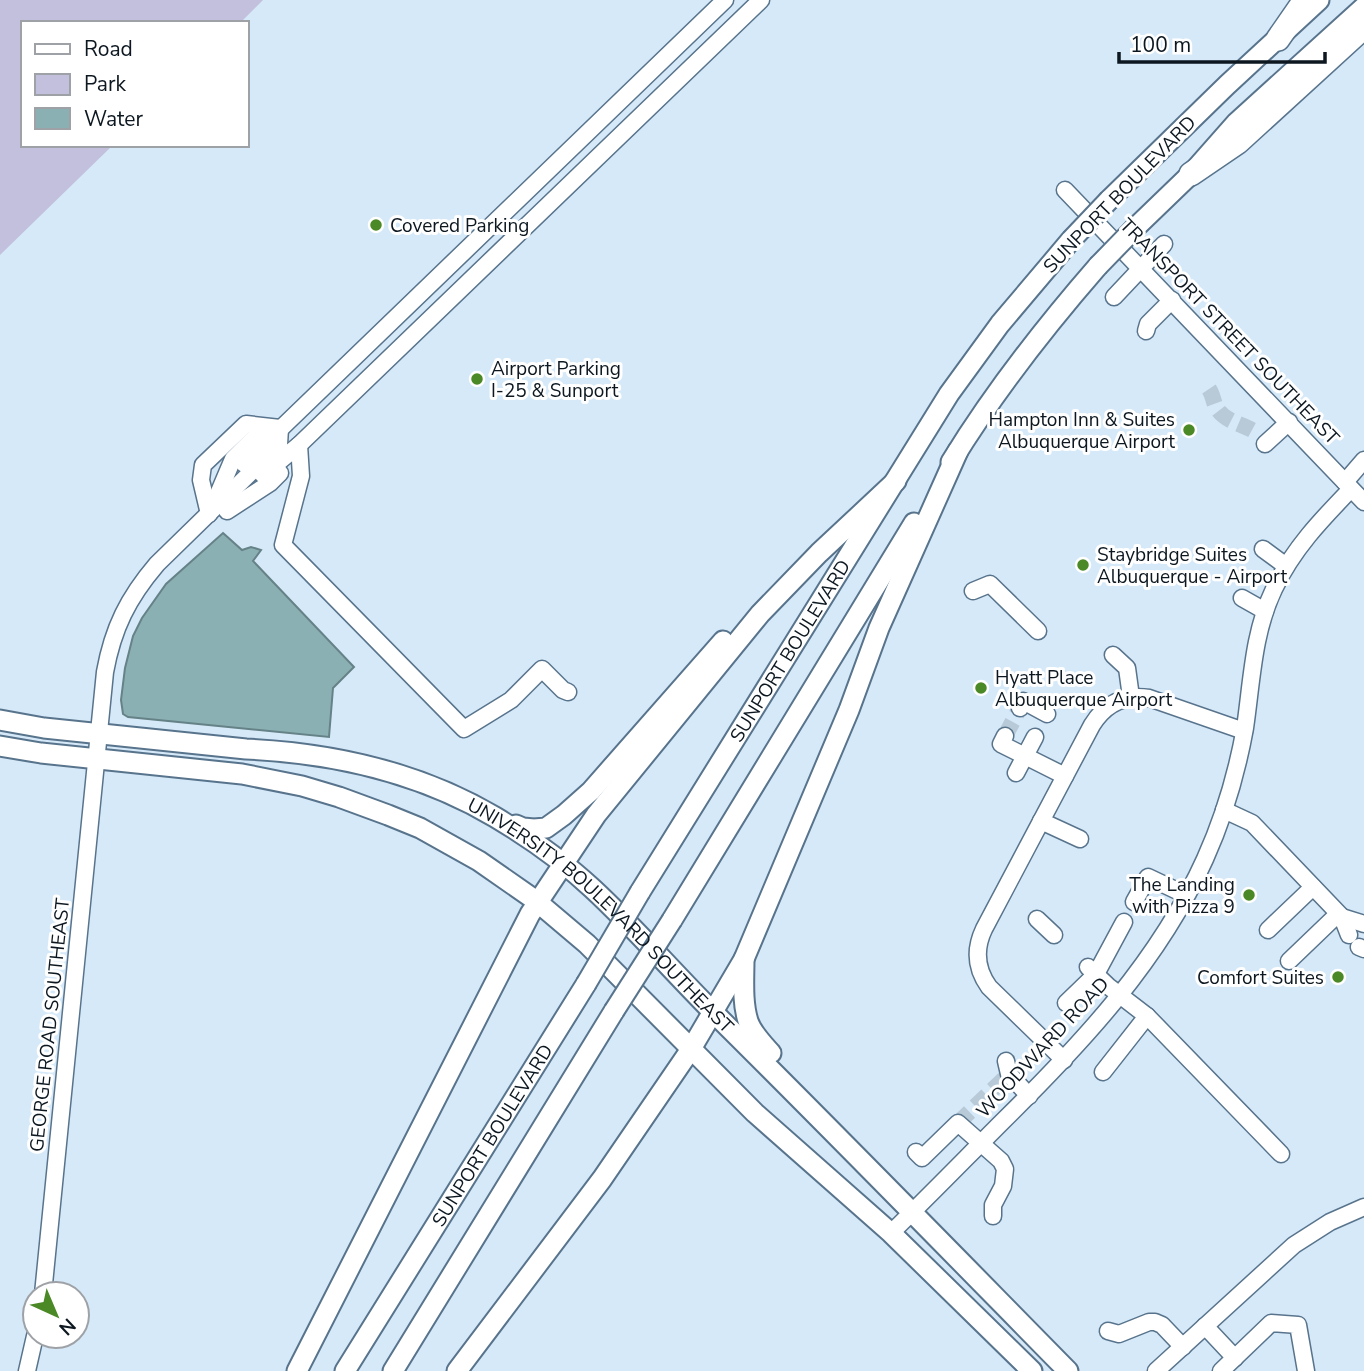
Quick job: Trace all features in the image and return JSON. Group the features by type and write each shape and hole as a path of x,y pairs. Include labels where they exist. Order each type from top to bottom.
{"highway":[{"path":"1278,39 1305,0"},
{"path":"1191,174 1238,142 1364,27"}],"main road":[{"name":"SUNPORT BOULEVARD","path":"345,1371 895,481 974,359 1027,290 1109,200 1319,0"},
{"name":"SUNPORT BOULEVARD","path":"393,1371 958,451 1009,376 1098,266 1191,174 1236,123 1364,7"},
{"path":"457,1371 602,1179 691,1049 744,959 849,710 879,628 958,451"},
{"path":"297,1371 530,914 596,815 760,614 895,481"},
{"path":"493,816 523,828 534,829 546,828 564,815 591,791 723,641 760,614"},
{"name":"UNIVERSITY BOULEVARD SOUTHEAST","path":"0,720 44,728 289,751 344,759 417,780 493,816 545,849 615,910 1068,1371"},
{"name":"UNIVERSITY BOULEVARD SOUTHEAST","path":"0,746 41,753 243,774 302,786 388,815 450,844 508,879 587,944 755,1113 891,1233 1032,1371"},
{"path":"744,959 746,1010 754,1032 871,1155 883,1172 884,1184"}],"street":[{"path":"209,514 233,459 257,435 280,428 725,0"},
{"path":"734,0 747,14"},
{"path":"209,514 227,511 275,464 299,445 761,0"},
{"path":"703,21 721,39"},
{"path":"673,49 692,67"},
{"path":"647,75 665,93"},
{"path":"622,99 639,118"},
{"path":"594,126 612,144"},
{"path":"567,152 585,170"},
{"path":"539,179 556,197"},
{"name":"TRANSPORT STREET SOUTHEAST","path":"1065,190 1364,502"},
{"path":"513,204 530,222"},
{"path":"485,230 502,249"},
{"path":"1114,297 1164,244"},
{"path":"458,256 476,274"},
{"path":"430,283 448,301"},
{"path":"1146,331 1148,324 1172,300"},
{"path":"403,310 421,327"},
{"path":"1265,444 1289,422"},
{"path":"209,514 201,480 203,465 246,424 280,428"},
{"name":"GEORGE ROAD SOUTHEAST","path":"44,1280 96,759 107,662 115,632 133,596 151,572 279,445 280,428"},
{"path":"299,445 301,476 283,545 464,729 510,700 542,669 568,692"},
{"name":"WOODWARD ROAD","path":"891,1233 1064,1060 1121,995 1158,942 1205,859 1224,810 1237,764 1253,656 1265,611 1286,566 1364,460"},
{"path":"1263,549 1286,566"},
{"path":"973,591 990,584 1038,631"},
{"path":"1242,598 1265,611"},
{"path":"1113,655 1127,668 1131,697"},
{"path":"1064,1060 989,987 981,973 977,956 984,929 1097,717 1112,703 1131,697 1149,698 1244,730"},
{"path":"1020,708 1023,701 1047,714"},
{"path":"1005,736 1001,744 1065,776"},
{"path":"1016,773 1035,737"},
{"path":"1224,810 1252,823 1340,916 1357,944"},
{"path":"1041,821 1080,839"},
{"path":"1134,902 1148,877 1186,895"},
{"path":"1268,930 1313,887"},
{"path":"1340,916 1364,924"},
{"path":"1289,961 1340,916"},
{"path":"1037,919 1054,935"},
{"path":"1066,1003 1124,922"},
{"path":"1092,970 1147,1016 1281,1154"},
{"path":"1103,1072 1147,1016"},
{"path":"1006,1060 1009,1074 1029,1096"},
{"path":"916,1152 922,1158 958,1123 1000,1161 1005,1169 1003,1186 993,1205 993,1216"},
{"path":"1156,1371 1294,1245 1331,1222 1364,1207"},
{"path":"1108,1331 1118,1334 1155,1322 1162,1325 1183,1347"},
{"path":"1221,1371 1271,1323 1298,1325 1306,1371"},
{"path":"1205,1326 1235,1358"},
{"path":"27,1371 32,1350"}],"green space":[{"path":"0,0 263,0 242,21 21,21 21,147 111,147 0,255"}],"water":[{"path":"223,533 242,550 251,547 261,550 253,561 354,667 333,688 329,737 128,717 123,714 121,700 125,668 133,636 142,618 166,584"}],"tunnel":[{"path":"1209,389 1223,416 1252,430"},
{"path":"1005,736 1020,708"},
{"path":"958,1123 1009,1074"}],"place":[{"name":"Covered Parking","path":"376,225"},
{"name":"Airport Parking I-25 & Sunport","path":"477,379"},
{"name":"Hampton Inn & Suites Albuquerque Airport","path":"1189,430"},
{"name":"Staybridge Suites Albuquerque - Airport","path":"1083,565"},
{"name":"Hyatt Place Albuquerque Airport","path":"981,688"},
{"name":"The Landing with Pizza 9","path":"1249,895"},
{"name":"Comfort Suites","path":"1338,977"}]}
